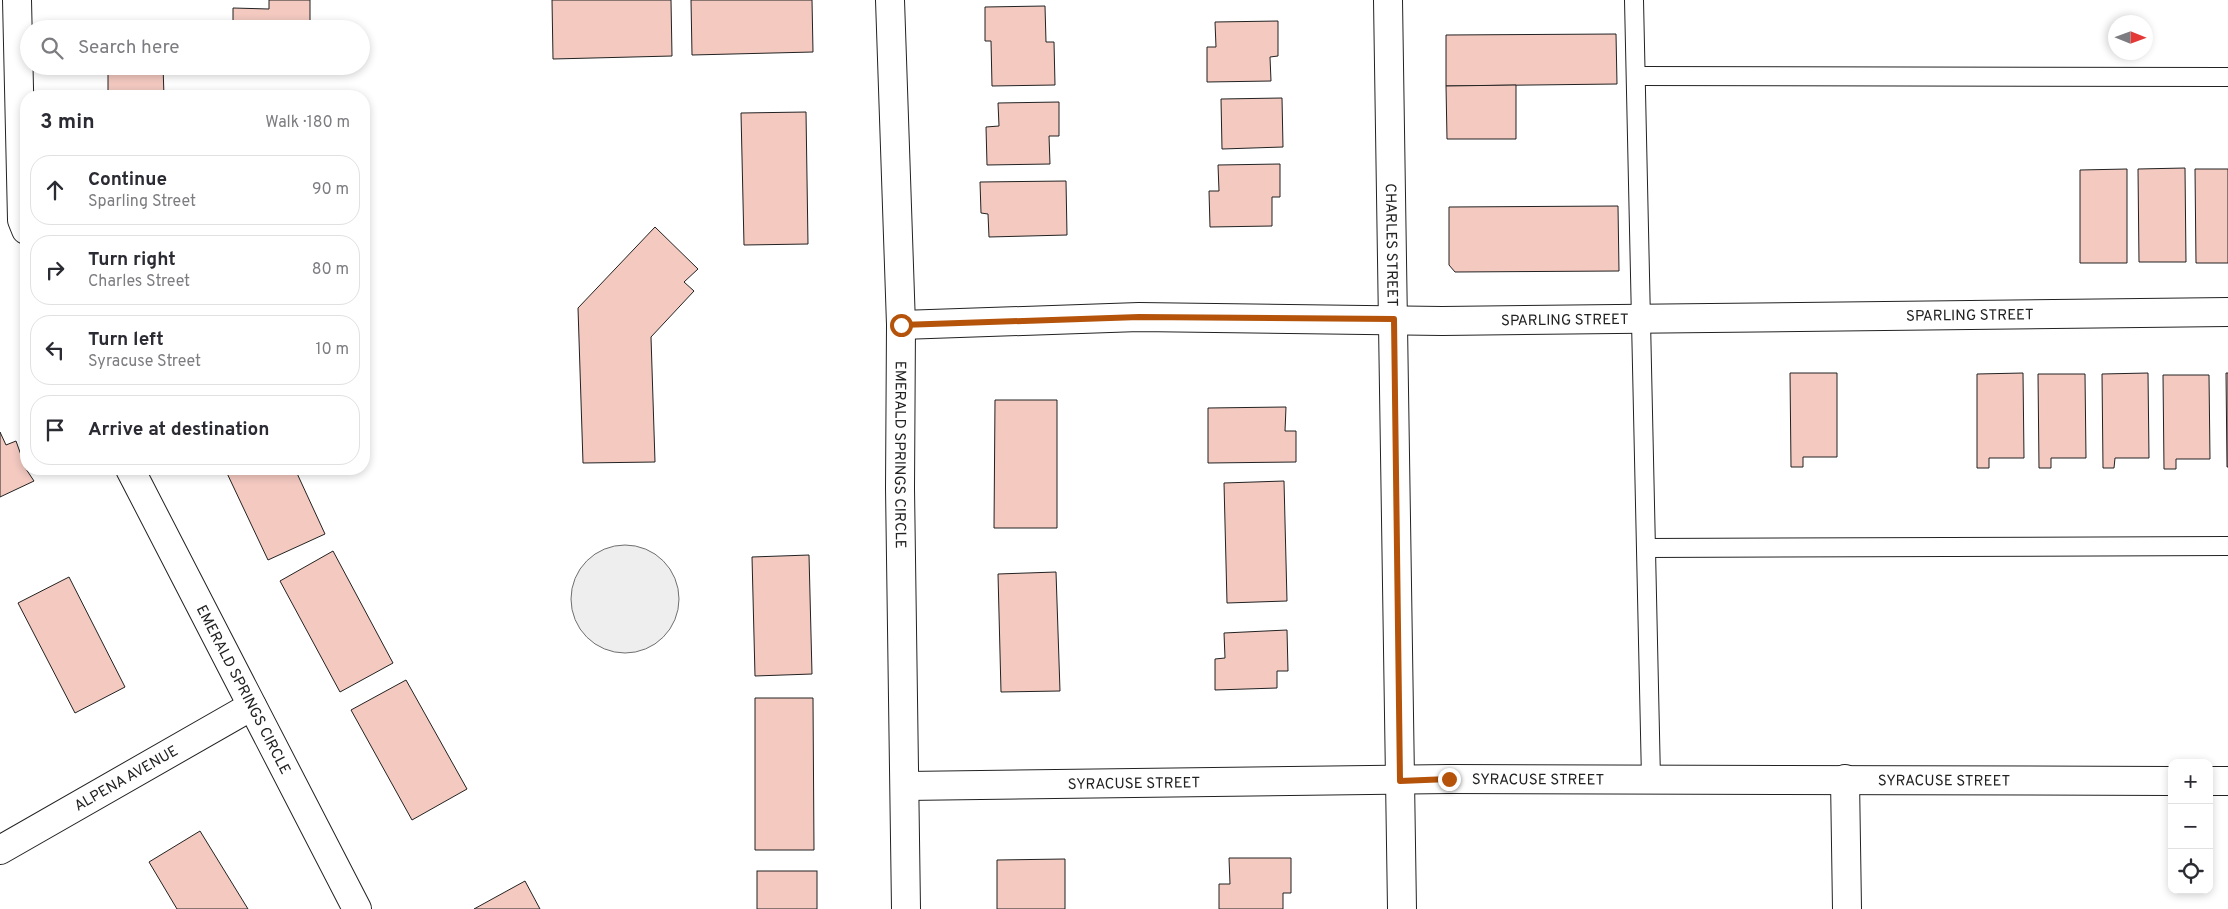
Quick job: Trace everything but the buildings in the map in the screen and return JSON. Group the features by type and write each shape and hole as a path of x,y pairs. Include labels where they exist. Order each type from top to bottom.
{"street":[{"path":"18,0 20,110"},
{"name":"EMERALD SPRINGS CIRCLE","path":"890,0 901,325 900,488 906,786 906,909"},
{"name":"CHARLES STREET","path":"1388,0 1402,909"},
{"name":"SPARLING STREET","path":"901,325 1139,317 1442,321 2228,312"},
{"name":"EMERALD SPRINGS CIRCLE","path":"133,475 357,909"},
{"name":"ALPENA AVENUE","path":"0,850 252,706"},
{"name":"SYRACUSE STREET","path":"906,786 1449,779 2168,781"},
{"path":"1846,779 1847,909"},
{"path":"2213,781 2228,781"}],"lane":[{"path":"1634,0 1651,780"},
{"path":"1636,76 2228,77"},
{"path":"1646,548 2228,546"}],"shaded area":[{"path":"625,545 646,549 663,561 675,578 679,599 675,620 663,637 646,649 625,653 604,649 587,637 575,620 571,599 575,578 587,561 604,549"}],"route":[{"path":"901,325 1139,317 1394,319 1400,781 1449,779"}]}
